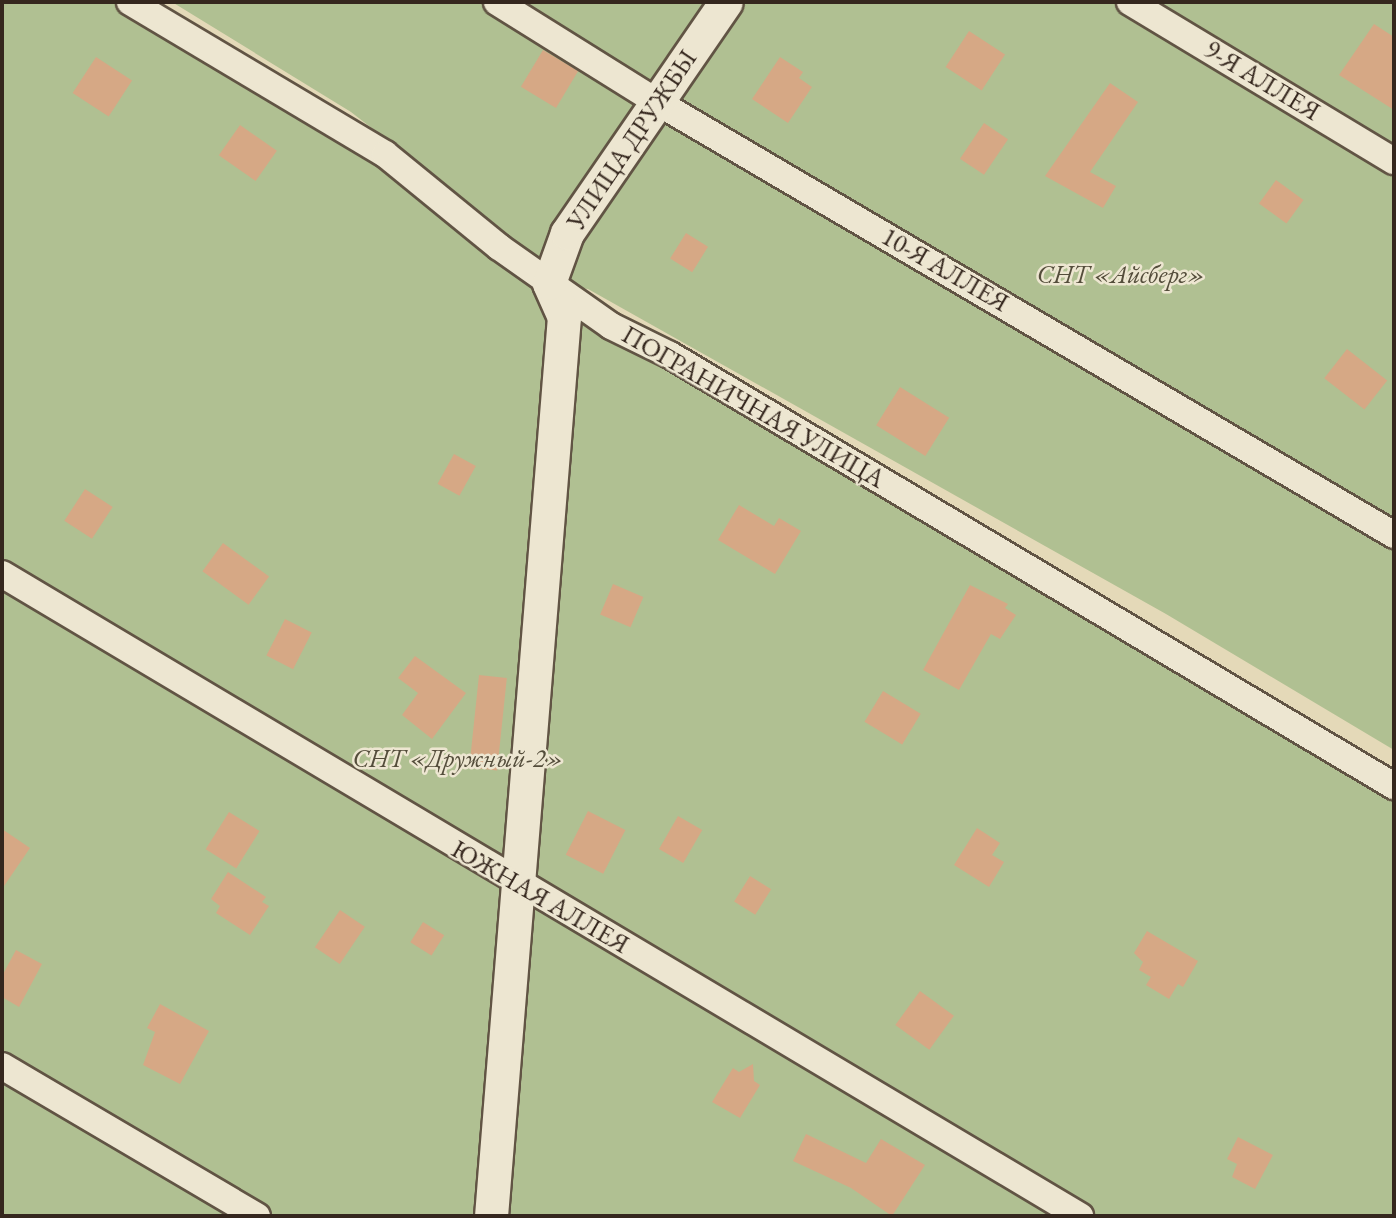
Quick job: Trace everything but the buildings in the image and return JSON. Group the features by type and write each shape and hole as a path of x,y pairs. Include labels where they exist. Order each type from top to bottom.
{"street":[{"name":"ПОГРАНИЧНАЯ УЛИЦА","path":"130,2 385,154 549,284 611,326 670,355 1394,786"},
{"name":"10-Я АЛЛЕЯ","path":"497,2 657,102 1394,535"},
{"name":"УЛИЦА ДРУЖБЫ","path":"549,284 568,233 726,2"},
{"name":"9-Я АЛЛЕЯ","path":"1130,2 1394,161"},
{"path":"491,1216 564,317 549,284"},
{"name":"ЮЖНАЯ АЛЛЕЯ","path":"2,574 517,884 1080,1216"},
{"path":"2,1066 257,1216"}],"green space":[{"name":"СНТ «Дружный-2»","path":"2,2 130,2 240,70 545,279 485,216 351,112 172,2 1394,2 1394,750 1166,614 588,289 552,284 1394,786 1394,1216 2,1216"}],"park label":[{"name":"СНТ «Айсберг»","path":"1121,275"}]}
